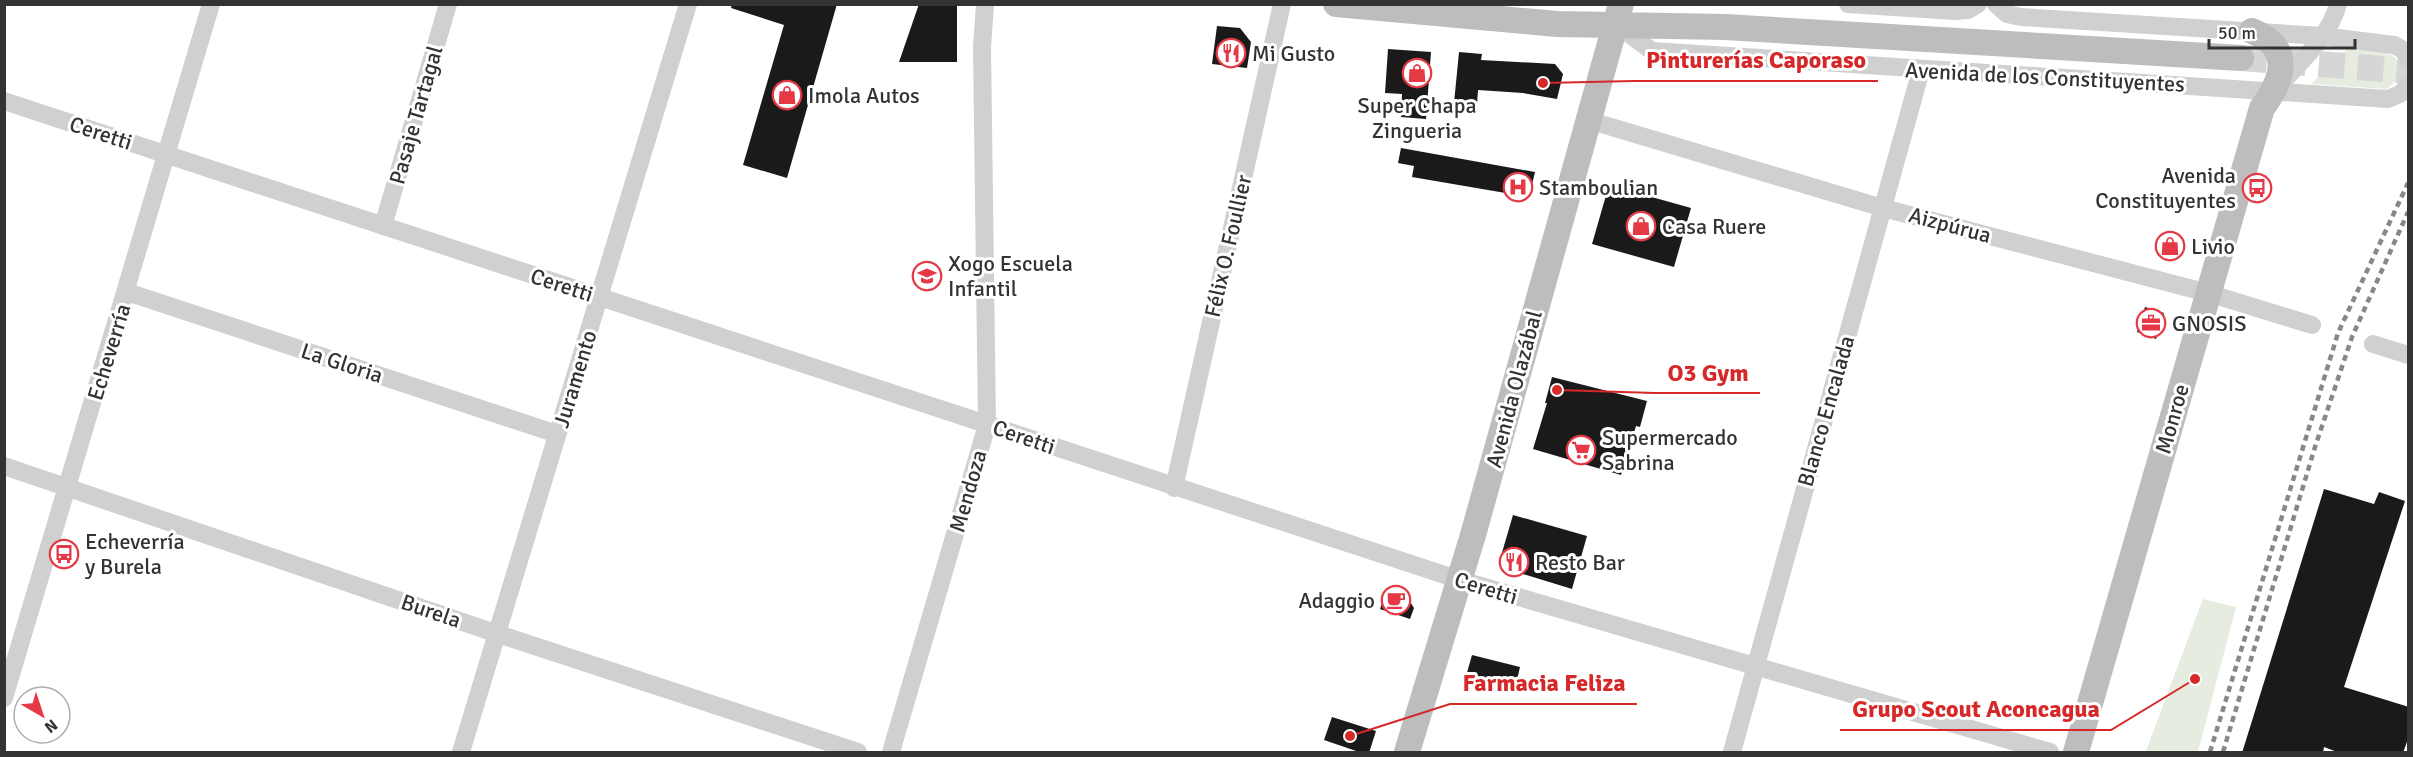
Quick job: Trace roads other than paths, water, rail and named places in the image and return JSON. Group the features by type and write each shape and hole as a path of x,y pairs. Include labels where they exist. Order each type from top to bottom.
{"main road":[{"name":"Avenida de los Constituyentes","path":"1336,4 1557,24 1618,14 1725,27 2241,58"},
{"name":"Avenida Olazábal","path":"1407,753 1460,580 1618,14"},
{"path":"2252,31 2268,37 2276,47 2280,61 2280,75 2275,90"},
{"name":"Monroe","path":"2076,753 2262,108 2275,90"}],"street":[{"name":"Echeverría","path":"4,698 168,155 211,4"},
{"name":"Pasaje Tartagal","path":"384,226 448,4"},
{"name":"Juramento","path":"461,753 688,4"},
{"name":"Mendoza","path":"891,753 987,425 982,47 985,4"},
{"name":"Félix O. Foullier","path":"1174,488 1282,4"},
{"path":"1848,4 1954,11 1968,9 1978,4"},
{"path":"1996,4 2007,14 2022,17 2322,36 2394,45 2405,51 2409,59"},
{"path":"2275,90 2334,20 2337,4"},
{"name":"Avenida de los Constituyentes","path":"1618,14 1652,51 2388,99 2400,94 2409,86"},
{"name":"Blanco Encalada","path":"1732,753 1922,70"},
{"name":"Ceretti","path":"4,101 1174,488 1460,580 2050,753"},
{"name":"Aizpúrua","path":"1588,120 1883,208 2208,293 2312,325"},
{"name":"La Gloria","path":"127,292 557,434"},
{"path":"2373,344 2409,355"},
{"name":"Burela","path":"4,466 69,486 498,634 858,753"}],"tunnel":[{"path":"2241,58 2408,71"}],"railway":[{"path":"2210,752 2338,333 2408,183"},
{"path":"2223,752 2315,447 2352,337 2408,212"}],"place":[{"name":"Mi Gusto","path":"1231,53"},
{"name":"Super Chapa Zingueria","path":"1417,73"},
{"name":"Pinturerías Caporaso","path":"1543,83"},
{"name":"Imola Autos","path":"787,95"},
{"name":"Stamboulian","path":"1518,187"},
{"name":"Avenida Constituyentes","path":"2257,188"},
{"name":"Casa Ruere","path":"1641,226"},
{"name":"Livio","path":"2170,246"},
{"name":"Xogo Escuela Infantil","path":"927,276"},
{"name":"GNOSIS","path":"2151,323"},
{"name":"O3 Gym","path":"1557,390"},
{"name":"Supermercado Sabrina","path":"1581,450"},
{"name":"Echeverría y Burela","path":"64,554"},
{"name":"Resto Bar","path":"1514,562"},
{"name":"Adaggio","path":"1396,600"},
{"name":"Grupo Scout Aconcagua","path":"2195,679"},
{"name":"Farmacia Feliza","path":"1350,736"}]}
